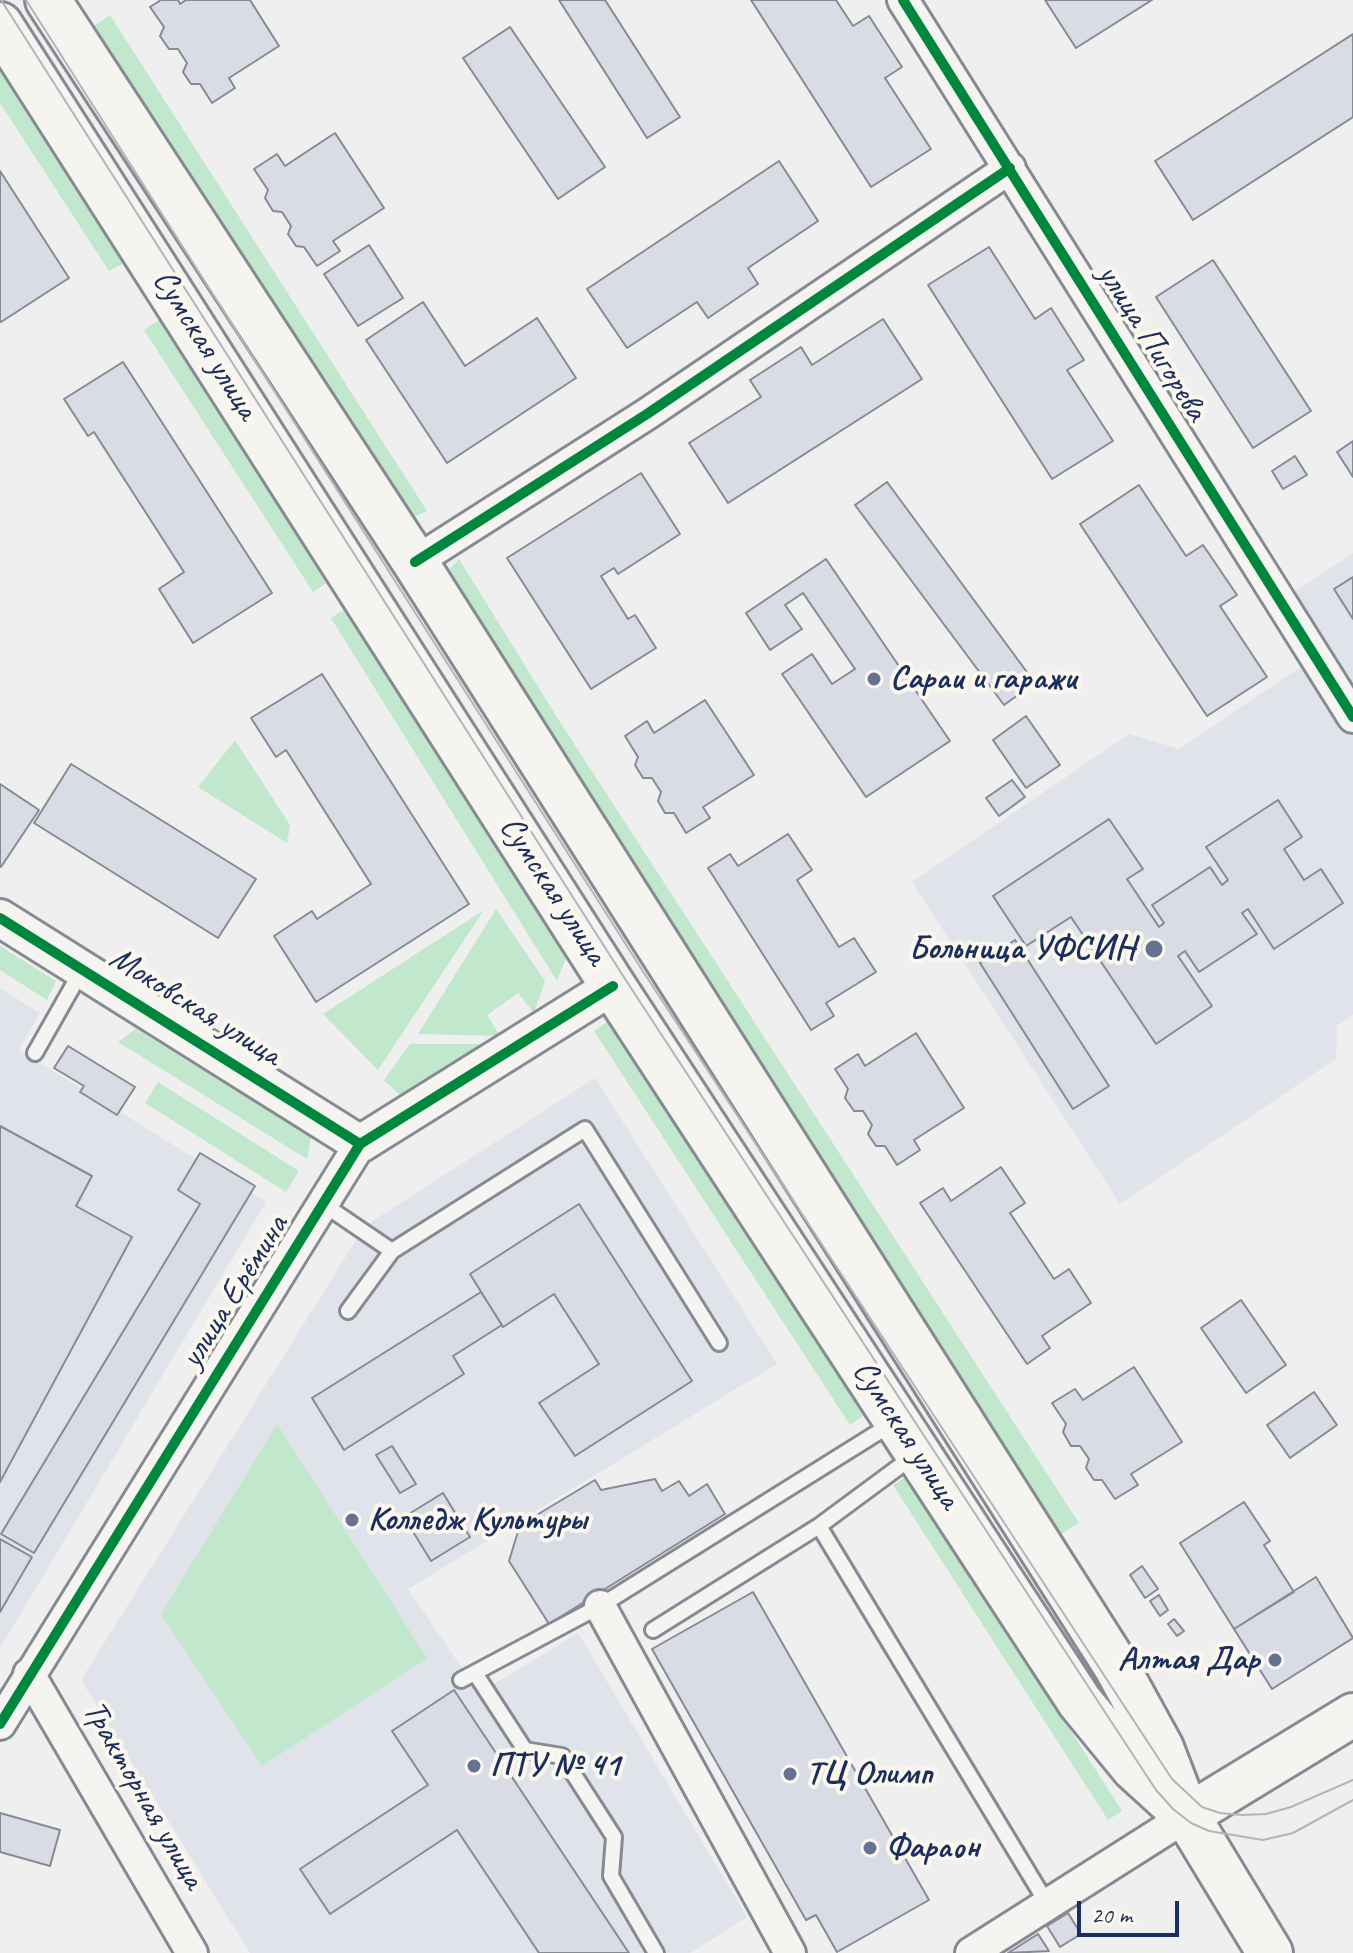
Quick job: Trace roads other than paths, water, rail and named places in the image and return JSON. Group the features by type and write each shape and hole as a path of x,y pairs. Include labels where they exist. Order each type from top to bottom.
{"main road":[{"name":"Сумская улица","path":"48,0 415,562 1116,1666 1161,1748 1187,1816 1270,1953"},
{"name":"Сумская улица","path":"0,25 613,986 1080,1702 1134,1768 1187,1816"},
{"path":"1187,1816 1353,1715"}],"street":[{"name":"улица Пигорева","path":"903,0 1353,717"},
{"path":"415,562 647,414 1010,168"},
{"name":"Моковская улица","path":"0,918 360,1144"},
{"name":"улица Ерёмина","path":"0,1724 360,1144 613,986"},
{"path":"600,1606 790,1953"},
{"name":"Тракторная улица","path":"29,1674 192,1953"},
{"path":"971,1953 1187,1816"}],"lane":[{"path":"35,1053 82,970"},
{"path":"348,1311 392,1251 585,1129 719,1343"},
{"path":"323,1204 392,1251"},
{"path":"653,1630 819,1526 907,1437"},
{"path":"656,1953 611,1876 614,1837 562,1756 525,1750 468,1677 907,1437"},
{"path":"819,1526 1048,1905"}],"tram line":[{"path":"1,0 627,982 1156,1790 1191,1823 1209,1831 1263,1840 1293,1833 1353,1800"},
{"path":"26,0 644,973 1172,1779 1202,1807 1242,1815 1266,1814 1291,1807 1353,1780"}],"place":[{"name":"Сараи и гаражи","path":"874,679"},
{"name":"Больница УФСИН","path":"1154,949"},
{"name":"Колледж Культуры","path":"352,1520"},
{"name":"Алтая Дар","path":"1275,1660"},
{"name":"ПТУ № 41","path":"474,1766"},
{"name":"ТЦ Олимп","path":"790,1774"},
{"name":"Фараон","path":"870,1848"}]}
